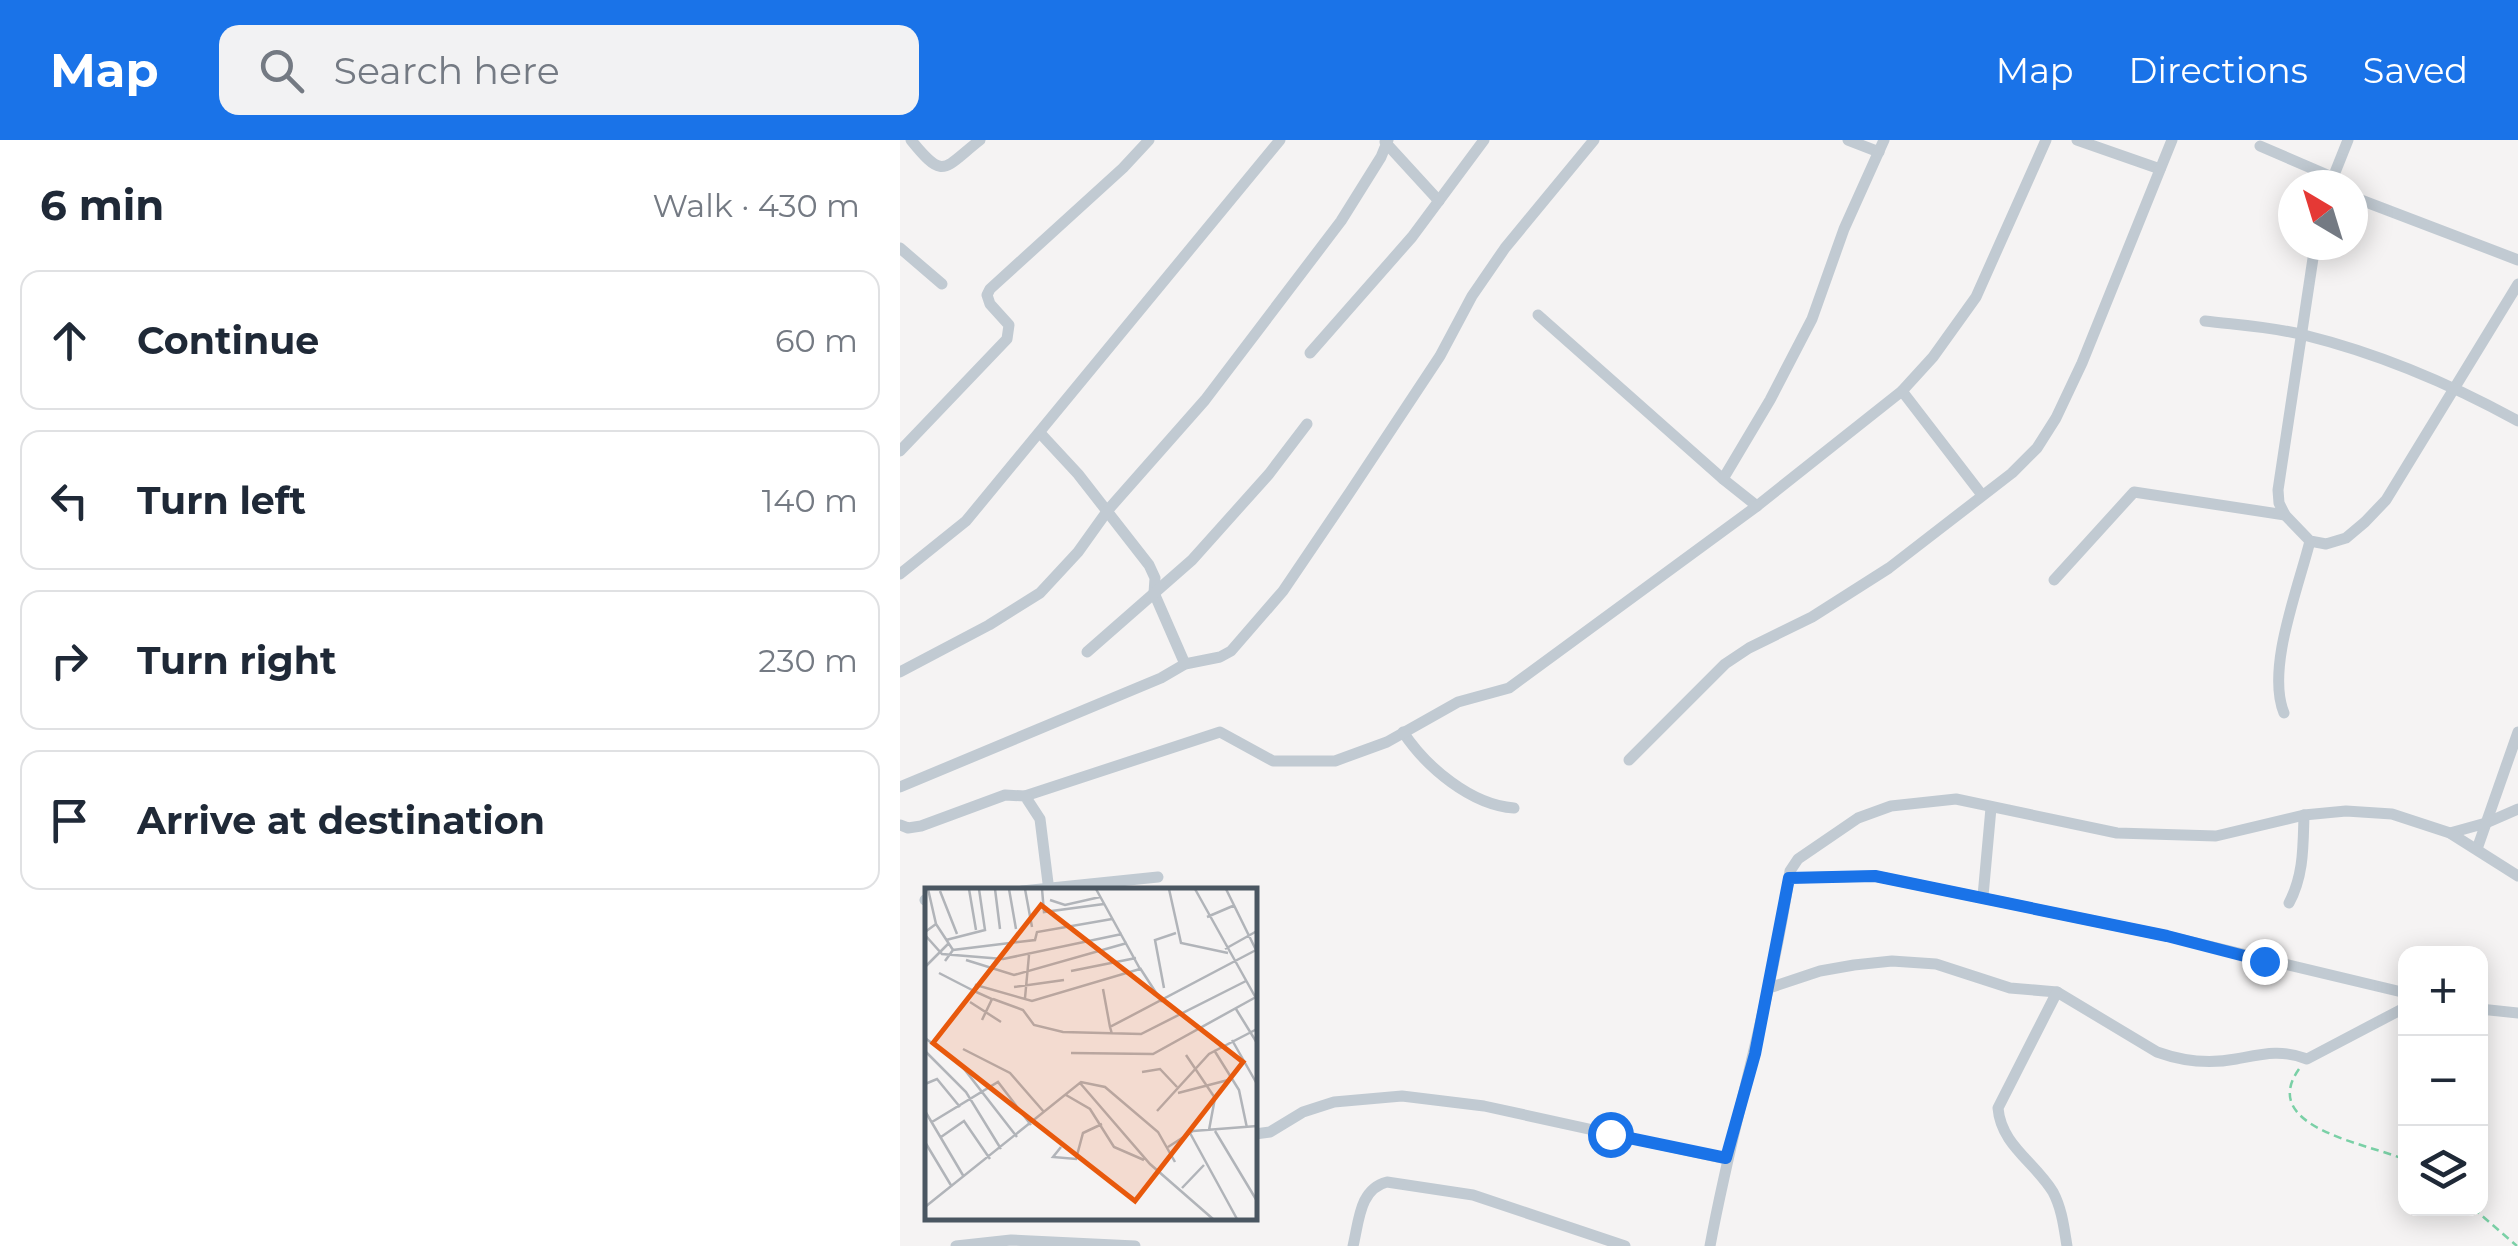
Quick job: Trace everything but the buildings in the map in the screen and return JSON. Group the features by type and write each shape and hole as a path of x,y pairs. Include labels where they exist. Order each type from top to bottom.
{"street":[{"path":"910,140 939,168 948,166 980,140"},
{"path":"900,451 1007,339 1009,325 990,304 990,289 1149,140"},
{"path":"900,574 966,521 1280,140"},
{"path":"1310,353 1440,201 1484,140"},
{"path":"900,787 1144,686 1185,664 1232,651 1283,591 1440,356 1472,296 1505,248 1594,140"},
{"path":"1723,479 1812,320 1844,228 1881,146 1848,140"},
{"path":"903,828 988,804 1006,795 1025,796 1220,732 1273,761 1335,760 1365,752 1458,702 1508,688 1757,506 1902,391 1933,357 1976,297 2046,140"},
{"path":"2077,140 2160,169"},
{"path":"1630,760 1725,664 1812,617 1889,568 2012,473 2037,448 2082,363 2172,140"},
{"path":"2336,170 2348,140"},
{"path":"900,672 990,625 1040,593 1078,552 1108,510 1204,400 1320,249 1363,186 1386,141 1440,201"},
{"path":"2260,146 2309,170"},
{"path":"2368,203 2518,260"},
{"path":"900,248 942,284"},
{"path":"2312,260 2278,490 2285,516 2310,541 2326,544 2346,538 2386,500 2518,284"},
{"path":"1538,316 1757,506"},
{"path":"2205,321 2301,334 2404,364 2518,421"},
{"path":"1902,391 1982,495"},
{"path":"1087,652 1228,522 1308,424"},
{"path":"1040,433 1108,510 1153,571 1154,593 1185,664"},
{"path":"2054,580 2134,492 2285,516"},
{"path":"2284,713 2277,697 2278,662 2310,541"},
{"path":"1403,732 1425,762 1448,781 1495,804 1514,808"},
{"path":"2477,849 2518,732"},
{"path":"1025,796 1040,819 1049,888"},
{"path":"1710,1246 1726,1158 1755,1054 1789,878 1798,859 1858,818 1891,806 1956,800 2104,832 2216,836 2304,814 2392,814 2450,833 2518,876"},
{"path":"1983,896 1991,808"},
{"path":"2450,833 2486,823 2518,808"},
{"path":"2288,903 2303,862 2304,814"},
{"path":"1065,888 1158,876"},
{"path":"1789,878 1875,876 1983,896 2398,991"},
{"path":"1769,988 1820,971 1892,962 1936,964 2010,988 2057,992 2135,1041 2174,1058 2210,1061 2284,1051 2306,1059 2398,1011"},
{"path":"2057,992 1998,1108 2008,1140 2052,1190 2068,1246"},
{"path":"2488,1011 2518,1013"},
{"path":"1258,1134 1270,1132 1303,1112 1334,1102 1402,1096 1484,1106 1726,1158"},
{"path":"1353,1246 1364,1199 1376,1185 1387,1182 1473,1194 1625,1246"},
{"path":"956,1246 1012,1240 1135,1246"}],"path":[{"path":"2306,1059 2290,1082 2291,1106 2306,1122 2398,1157"},
{"path":"2483,1216 2517,1246"}],"route":[{"path":"1610,1134 1726,1158 1755,1054 1789,878 1875,876 2167,936 2264,961"}]}
